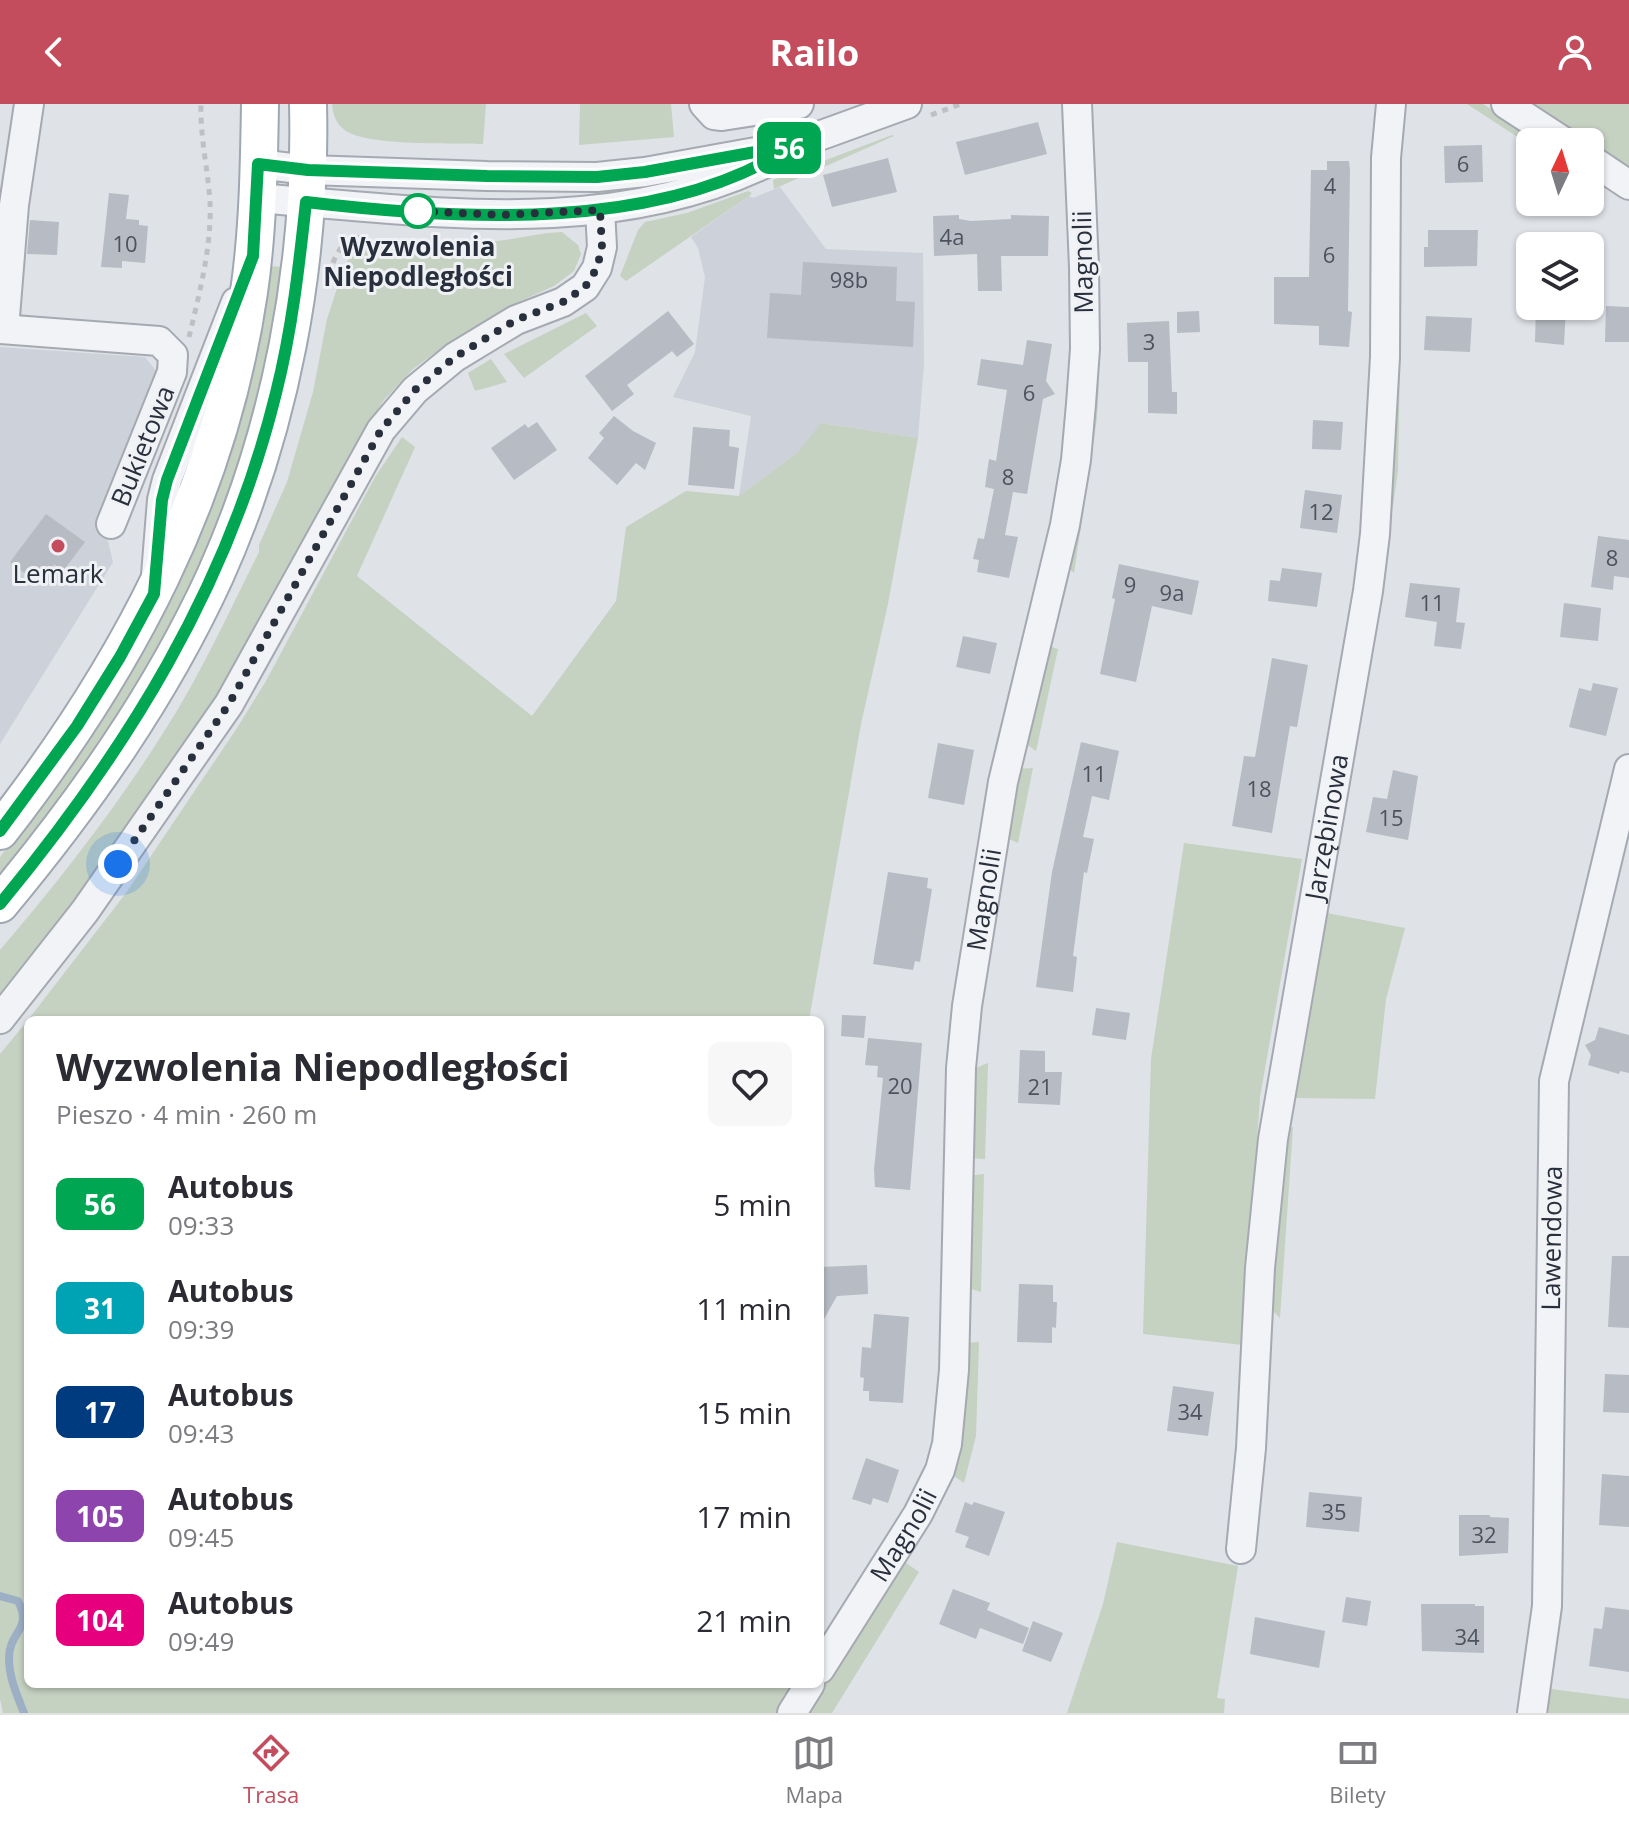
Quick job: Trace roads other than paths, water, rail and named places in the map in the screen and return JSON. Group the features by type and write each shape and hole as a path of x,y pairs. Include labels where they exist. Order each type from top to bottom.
{"main road":[{"path":"0,831 77,726 120,657 154,594 192,509 218,429 240,339 253,256 260,104"},
{"path":"0,904 72,814 111,758 182,641 215,575 257,463 277,393 299,279 307,186 308,104"}],"street":[{"path":"2,329 14,205 29,104"},
{"path":"704,104 714,115 722,116 801,104 806,140"},
{"path":"257,181 307,186 487,176 597,177 645,172 806,140 907,104"},
{"name":"Magnolii","path":"824,1663 918,1514 940,1470 949,1433 954,1370 965,1021 1003,782 1065,525 1081,404 1085,349 1084,267 1077,104"},
{"name":"Jarzębinowa","path":"1241,1549 1251,1448 1260,1268 1273,1139 1375,534 1385,357 1386,158 1391,104"},
{"path":"1506,104 1543,128"},
{"path":"307,186 360,208 502,215 600,210 707,186 754,169 806,140"},
{"path":"1604,168 1629,185"},
{"path":"0,1019 85,911 221,716 381,430 415,390 455,357 516,320 563,302 585,287 597,268 602,247 600,210"},
{"name":"Bukietowa","path":"2,329 159,341 173,355 172,372 111,524"},
{"name":"Lawendowa","path":"1532,1713 1547,1606 1554,1081 1629,769"},
{"path":"792,1713 808,1688"}],"waterway":[{"path":"0,1596 18,1601 22,1611 22,1625 10,1649 9,1665 24,1713"}],"place":[{"name":"Wyzwolenia Niepodległości","path":"418,211"},
{"name":"Lemark","path":"58,546"}]}
